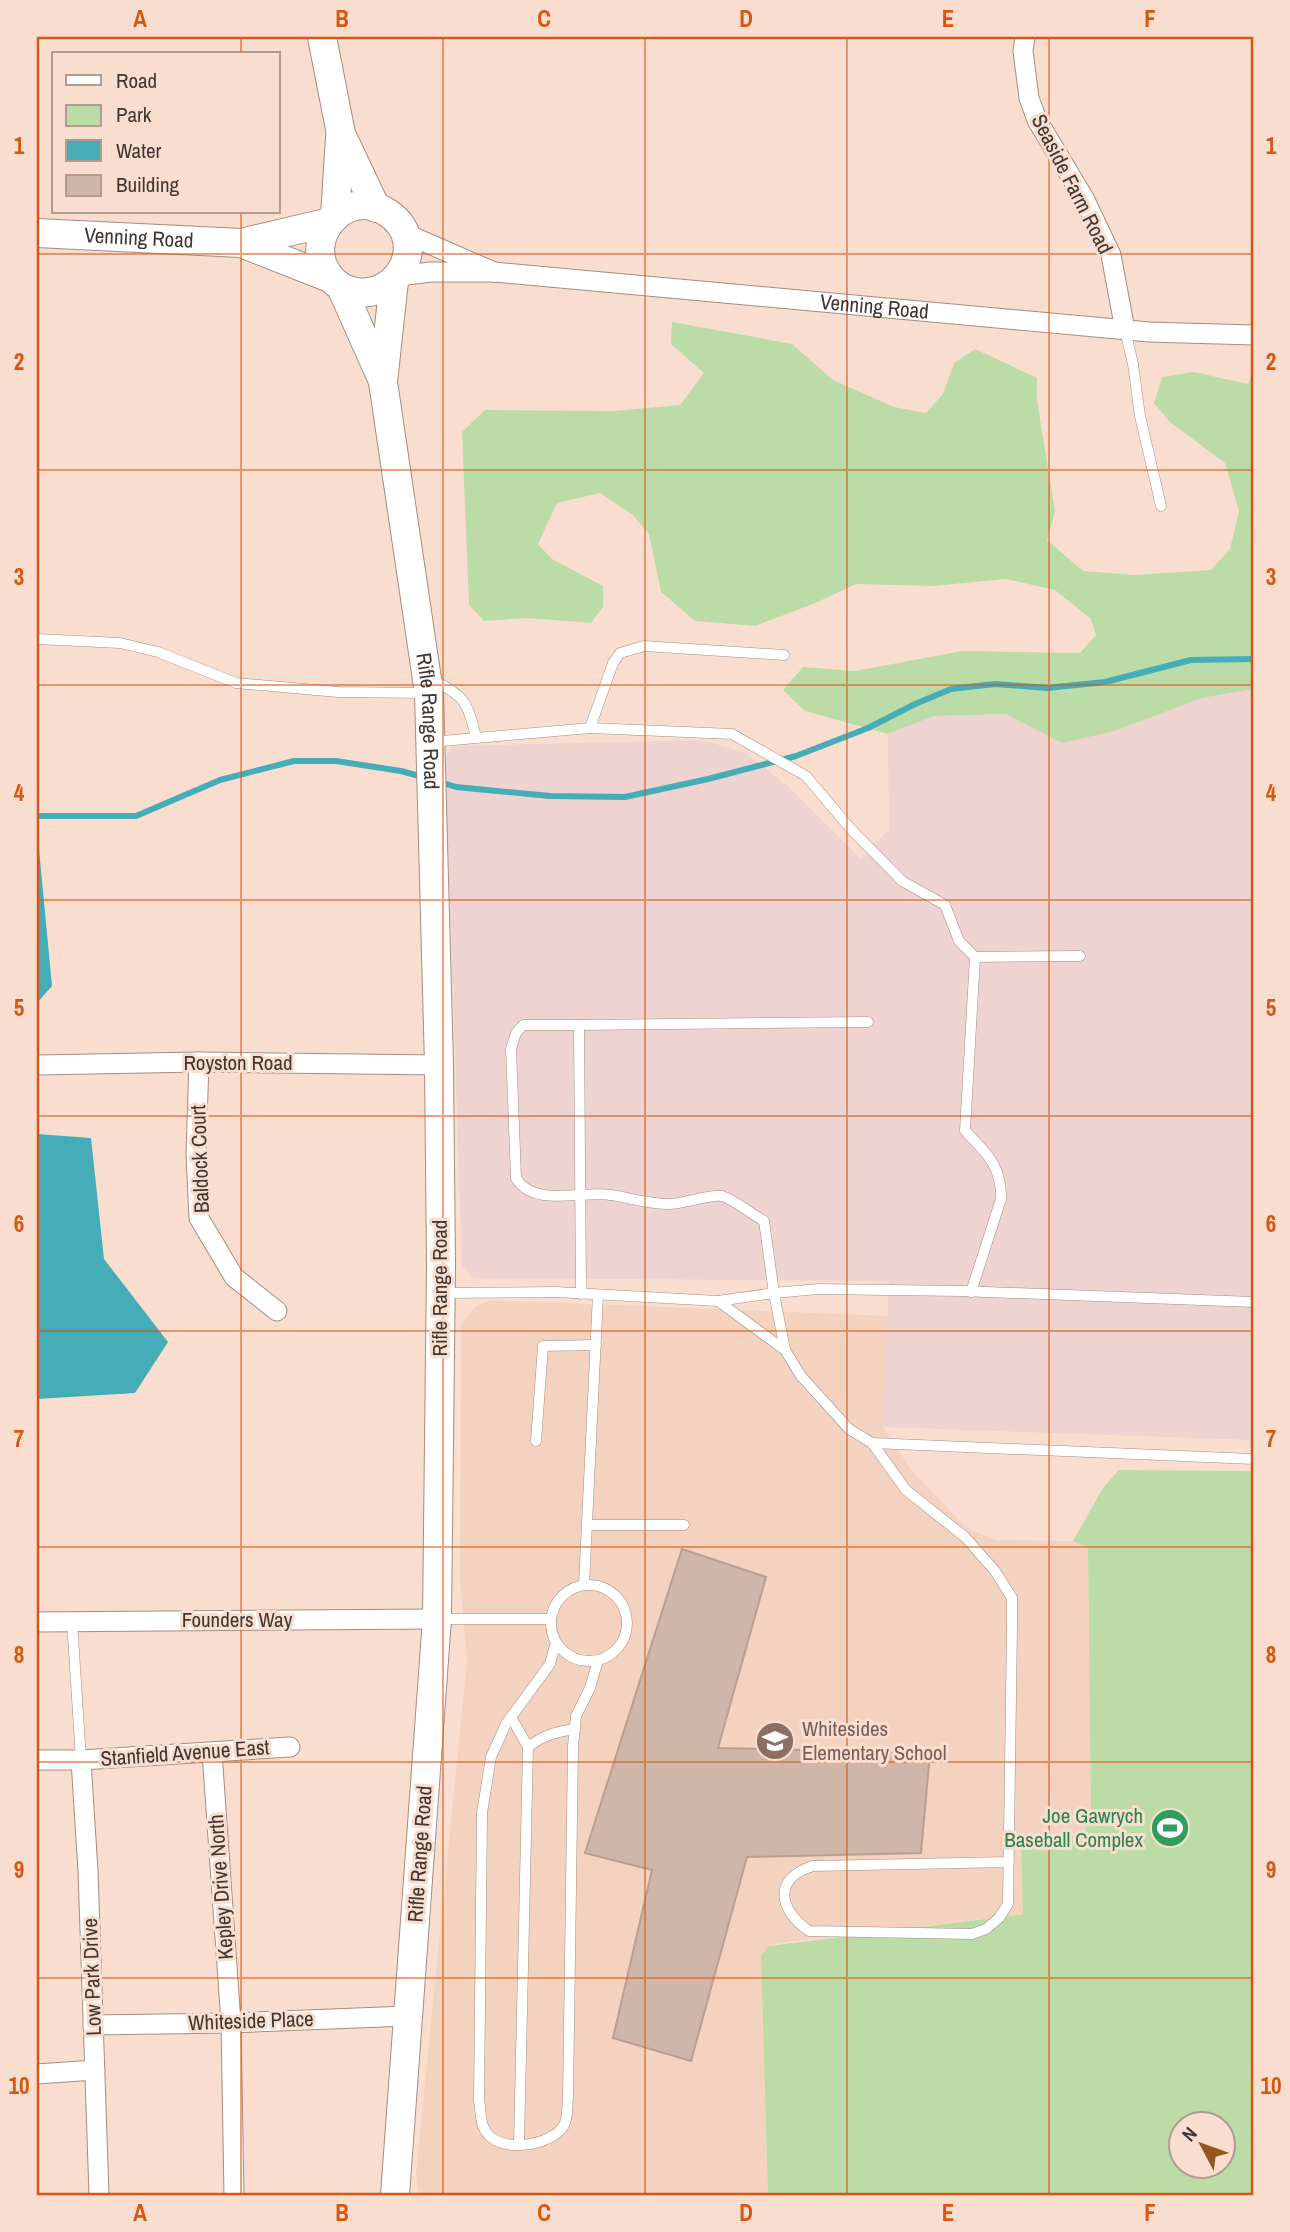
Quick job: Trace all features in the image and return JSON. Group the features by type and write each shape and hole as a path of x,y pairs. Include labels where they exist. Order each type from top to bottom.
{"main road":[{"path":"322,37 341,134 376,208"},
{"path":"332,219 354,207 376,208 393,217 404,233 407,246 406,259 396,279 382,289 369,293 355,292 336,283 323,265 320,250 322,236 332,219 341,134"},
{"name":"Venning Road","path":"37,233 241,243 332,219"},
{"name":"Venning Road","path":"241,243 336,283"},
{"name":"Rifle Range Road","path":"395,2195 437,1619 441,1293 439,1065 427,685 383,382 396,279"},
{"name":"Rifle Range Road","path":"336,283 383,382"}],"street":[{"name":"Seaside Farm Road","path":"1025,37 1029,98 1037,120 1085,200 1111,255 1125,330"},
{"name":"Venning Road","path":"404,233 494,272"},
{"name":"Venning Road","path":"396,279 430,272 494,272 1125,330 1253,335"},
{"name":"Royston Road","path":"37,1066 199,1062 439,1065"},
{"name":"Baldock Court","path":"199,1062 196,1154 199,1218 234,1277 277,1311"},
{"name":"Founders Way","path":"37,1622 437,1619"},
{"name":"Stanfield Avenue East","path":"37,1760 81,1760 290,1747"},
{"name":"Kepley Drive North","path":"212,1752 231,2023 234,2195"},
{"name":"Low Park Drive","path":"81,1760 88,1871 99,2195"},
{"name":"Whiteside Place","path":"93,2025 408,2016"},
{"path":"37,2074 95,2070"}],"lane":[{"path":"1125,330 1140,416 1161,506"},
{"path":"37,639 120,643 158,652 236,684 338,692 427,685 452,690 467,704 476,737"},
{"path":"590,728 613,663 620,653 644,646 784,655"},
{"path":"430,742 590,728 732,734 806,776 850,828 902,881 945,905 959,941 975,957 1080,956"},
{"path":"971,1292 1001,1199 1001,1183 990,1155 965,1132 975,957"},
{"path":"868,1022 523,1025 516,1033 511,1049 516,1178 520,1186 533,1194 610,1194 641,1203 671,1204 722,1196 764,1221 785,1350 801,1376 849,1429 872,1443 906,1490 965,1536 995,1571 1012,1598 1009,1863 1008,1904 992,1924 972,1934 809,1931 788,1912 784,1900 788,1882 798,1871 813,1866 1009,1863"},
{"path":"579,1025 581,1294"},
{"path":"441,1293 581,1294 718,1301 818,1289 1253,1302"},
{"path":"584,1585 598,1295"},
{"path":"718,1301 785,1350"},
{"path":"536,1441 543,1346 596,1345"},
{"path":"872,1443 1253,1459"},
{"path":"587,1525 684,1525"},
{"path":"584,1585 597,1585 609,1590 619,1599 625,1611 625,1636 609,1655 598,1660 586,1661 564,1652 551,1631 554,1607 561,1597 584,1585"},
{"path":"437,1619 551,1619"},
{"path":"72,1621 81,1760"},
{"path":"556,1643 550,1664 511,1717 491,1757 482,1813 480,2101 483,2128 490,2137 506,2144 531,2145 553,2137 565,2124 568,2098 575,1729 576,1716 590,1688 598,1660"},
{"path":"511,1717 528,1746 519,2144"},
{"path":"528,1746 548,1734 575,1729"}],"shaded area":[{"path":"1253,689 1253,1440 883,1427 889,1281 474,1278 462,1266 445,756 454,746 702,740 746,753 789,787 861,859 889,829 888,734 934,716 1005,714 1062,743 1116,731 1202,698"},
{"name":"Whitesides Elementary School","path":"489,1300 888,1316 883,1427 912,1471 967,1528 996,1540 1073,1541 1088,1547 1091,1822 1023,1914 769,1946 761,1956 768,2195 422,2195 418,2190 416,2174 467,1660 460,1580 461,1325 475,1307"}],"green space":[{"path":"672,322 792,344 833,380 894,407 926,413 943,394 954,363 975,349 1037,378 1037,400 1055,512 1047,540 1083,571 1135,575 1211,570 1230,549 1239,511 1225,463 1170,422 1154,403 1162,377 1194,372 1248,384 1253,372 1253,689 1202,698 1115,731 1062,743 1005,714 934,716 888,734 805,711 783,690 803,667 855,671 962,651 1080,653 1096,635 1091,619 1055,590 1006,579 933,586 856,584 755,626 695,621 661,592 649,534 633,515 600,493 557,503 538,544 552,559 603,586 603,607 591,623 527,618 484,621 469,605 462,432 485,410 614,411 680,405 704,373 671,344"},
{"path":"1119,1470 1253,1471 1253,2195 768,2195 761,1956 769,1946 1023,1914 1021,1834 1080,1836 1091,1822 1088,1548 1073,1541 1103,1488"}],"water":[{"path":"37,849 52,986 37,1003"},
{"path":"37,1134 91,1138 104,1259 168,1342 135,1393 37,1399"}],"building":[{"path":"682,1549 766,1577 718,1748 930,1753 921,1853 747,1857 691,2061 613,2038 652,1870 585,1853"}],"waterway":[{"path":"440,782 456,787 550,796 625,797 796,756 868,728 951,689 995,684 1047,688 1105,682 1191,660 1253,659"},
{"path":"37,816 136,816 220,780 294,761 336,761 423,777"}],"place":[{"name":"Whitesides Elementary School","path":"775,1741"},
{"name":"Joe Gawrych Baseball Complex","path":"1170,1828"}]}
